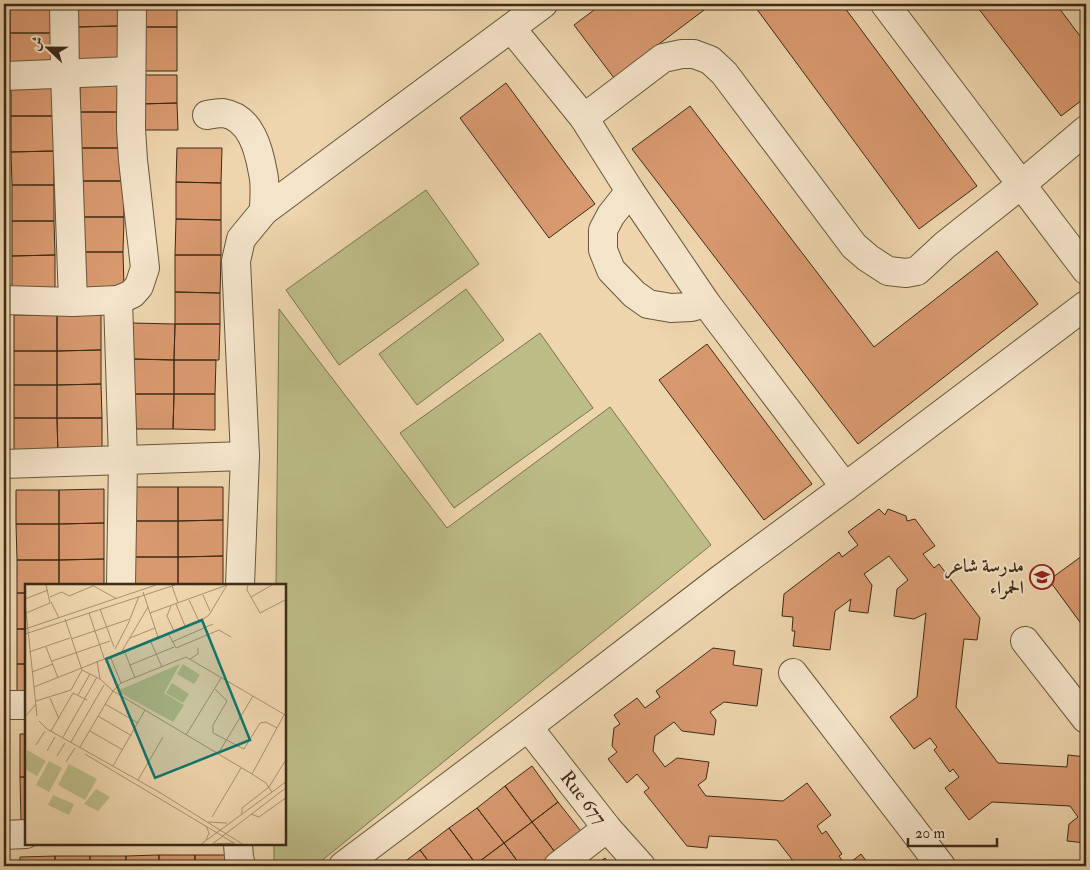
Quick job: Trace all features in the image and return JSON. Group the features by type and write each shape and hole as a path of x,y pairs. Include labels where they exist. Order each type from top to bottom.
{"street":[{"path":"64,4 73,302"},
{"path":"4,300 73,302 118,300 132,294 139,286 145,268 131,129 132,4"},
{"path":"240,584 245,456 236,261 241,239 264,212 543,4"},
{"path":"885,4 1086,270"},
{"path":"511,28 584,118 630,192 706,303 845,487"},
{"path":"584,118 663,58 682,54 694,54 710,60 724,73 854,246 888,271 906,273 916,270 1086,130"},
{"path":"4,76 131,71"},
{"path":"208,115 223,113 240,120 253,137 264,174 264,212"},
{"path":"630,192 610,215 603,230 603,250 611,270 634,294 648,304 671,308 691,307 706,303"},
{"path":"118,300 123,460 121,584"},
{"path":"343,866 1086,305"},
{"path":"4,464 245,456"},
{"path":"1024,641 1086,719"},
{"path":"793,673 941,866"},
{"path":"4,705 25,705"},
{"name":"Rue 677","path":"528,727 607,828 641,866"},
{"path":"558,866 607,828"},
{"path":"4,834 25,834"},
{"path":"238,845 241,866"}],"green space":[{"path":"426,190 479,264 339,365 286,290"},
{"path":"466,289 504,340 417,405 379,354"},
{"path":"279,309 447,528 610,407 711,545 315,866 274,866 274,845 286,845 286,584 276,584"},
{"path":"540,333 593,408 454,508 400,433"}],"building":[{"path":"10,4 52,4 52,33 10,33"},
{"path":"76,4 118,4 118,26 76,27"},
{"path":"143,4 177,4 177,27 143,27"},
{"path":"602,4 712,4 614,78 574,25"},
{"path":"753,4 842,4 977,186 919,229"},
{"path":"975,4 1056,4 1086,44 1086,97 1061,116"},
{"path":"118,26 118,61 76,62 76,27"},
{"path":"143,27 177,27 177,71 143,71"},
{"path":"10,33 52,33 52,68 10,68"},
{"path":"140,75 177,75 177,103 140,104"},
{"path":"123,78 123,112 80,112 80,79"},
{"path":"11,82 54,82 54,116 11,116"},
{"path":"506,83 595,204 549,238 460,118"},
{"path":"177,103 178,130 141,130 140,104"},
{"path":"690,106 874,347 997,251 1038,304 858,444 632,149"},
{"path":"80,112 123,112 123,148 81,148"},
{"path":"11,116 54,116 54,151 11,152"},
{"path":"81,148 123,148 123,181 81,181"},
{"path":"177,148 222,148 221,183 176,182"},
{"path":"54,151 54,185 12,185 11,152"},
{"path":"81,181 123,181 124,217 81,217"},
{"path":"176,182 221,183 221,220 176,219"},
{"path":"12,185 54,185 54,221 12,221"},
{"path":"81,217 124,217 123,252 81,252"},
{"path":"176,219 221,220 221,255 175,255"},
{"path":"12,221 54,221 55,255 12,256"},
{"path":"81,252 123,252 124,287 81,288"},
{"path":"55,255 55,291 12,291 12,256"},
{"path":"175,255 221,255 220,293 175,292"},
{"path":"175,292 220,293 220,324 175,324"},
{"path":"14,315 57,315 57,351 14,351"},
{"path":"57,315 101,315 101,350 57,351"},
{"path":"132,323 175,324 174,360 132,359"},
{"path":"175,324 220,324 219,360 174,360"},
{"path":"707,344 812,484 764,520 659,380"},
{"path":"101,350 101,384 57,385 57,351"},
{"path":"14,351 57,351 57,385 14,385"},
{"path":"132,359 174,360 174,394 131,394"},
{"path":"174,360 216,360 215,394 174,394"},
{"path":"101,384 102,418 57,418 57,385"},
{"path":"14,385 57,385 57,418 14,418"},
{"path":"131,394 174,394 173,429 131,429"},
{"path":"174,394 215,394 215,430 173,429"},
{"path":"14,418 57,418 58,457 14,457"},
{"path":"57,418 102,418 102,457 58,457"},
{"path":"135,487 178,487 178,521 135,521"},
{"path":"178,487 223,487 223,520 178,521"},
{"path":"104,489 104,523 59,524 59,490"},
{"path":"16,490 59,490 59,524 16,524"},
{"path":"879,509 885,515 888,509 906,516 907,521 915,519 935,546 923,554 934,568 939,564 980,618 977,640 964,639 956,707 998,763 1067,767 1068,755 1086,757 1086,843 1067,841 1069,824 1078,817 1070,806 992,802 969,820 945,788 959,777 953,769 950,772 934,750 937,747 930,738 914,749 890,717 917,697 926,613 914,619 894,616 897,589 908,580 889,556 864,574 872,585 868,613 849,611 851,599 835,611 830,650 793,646 795,631 792,631 793,617 782,616 784,594 839,552 842,557 858,545 848,532"},
{"path":"223,520 223,556 178,557 178,521"},
{"path":"135,521 178,521 178,557 135,557"},
{"path":"104,523 104,559 59,560 59,524"},
{"path":"16,524 59,524 59,560 17,560"},
{"path":"1086,553 1086,628 1085,629 1049,580"},
{"path":"223,556 223,584 178,584 178,557"},
{"path":"135,557 178,557 178,584 135,584"},
{"path":"104,559 104,584 59,584 59,560"},
{"path":"17,560 59,560 59,584 25,584 25,593 17,593"},
{"path":"17,593 25,593 25,629 17,629"},
{"path":"17,629 25,629 25,664 17,664"},
{"path":"713,648 735,651 733,665 762,669 757,706 724,702 710,712 716,720 714,735 682,731 674,722 655,736 653,751 665,767 677,758 709,762 706,779 698,785 706,796 783,801 807,783 831,815 817,826 822,834 826,831 842,854 839,856 846,866 797,866 777,840 709,836 707,848 687,846 644,792 649,788 637,774 627,783 608,759 617,752 612,746 614,728 620,724 614,715 637,698 645,708 660,697 656,691"},
{"path":"17,664 25,664 25,699 17,699"},
{"path":"20,734 25,734 25,777 20,777"},
{"path":"532,766 558,802 532,822 505,786"},
{"path":"20,777 25,777 25,822 21,822"},
{"path":"505,786 532,822 504,843 477,808"},
{"path":"558,802 584,835 558,856 532,822"},
{"path":"477,808 504,843 476,864 449,828"},
{"path":"532,822 558,856 544,866 521,866 504,843"},
{"path":"449,828 476,864 474,866 432,866 420,850"},
{"path":"504,843 521,866 477,866 476,864"},
{"path":"420,850 432,866 399,866"},
{"path":"861,854 870,866 846,866"},
{"path":"159,855 159,866 126,866 126,856"},
{"path":"159,855 195,855 195,866 159,866"},
{"path":"195,855 228,855 228,866 195,866"},
{"path":"55,856 55,866 20,866 20,857"},
{"path":"55,856 90,856 90,866 55,866"},
{"path":"90,856 126,856 126,866 90,866"},
{"path":"605,858 611,866 594,866"}],"place":[{"name":"مدرسة شاعر الحمراء","path":"1042,577"}]}
